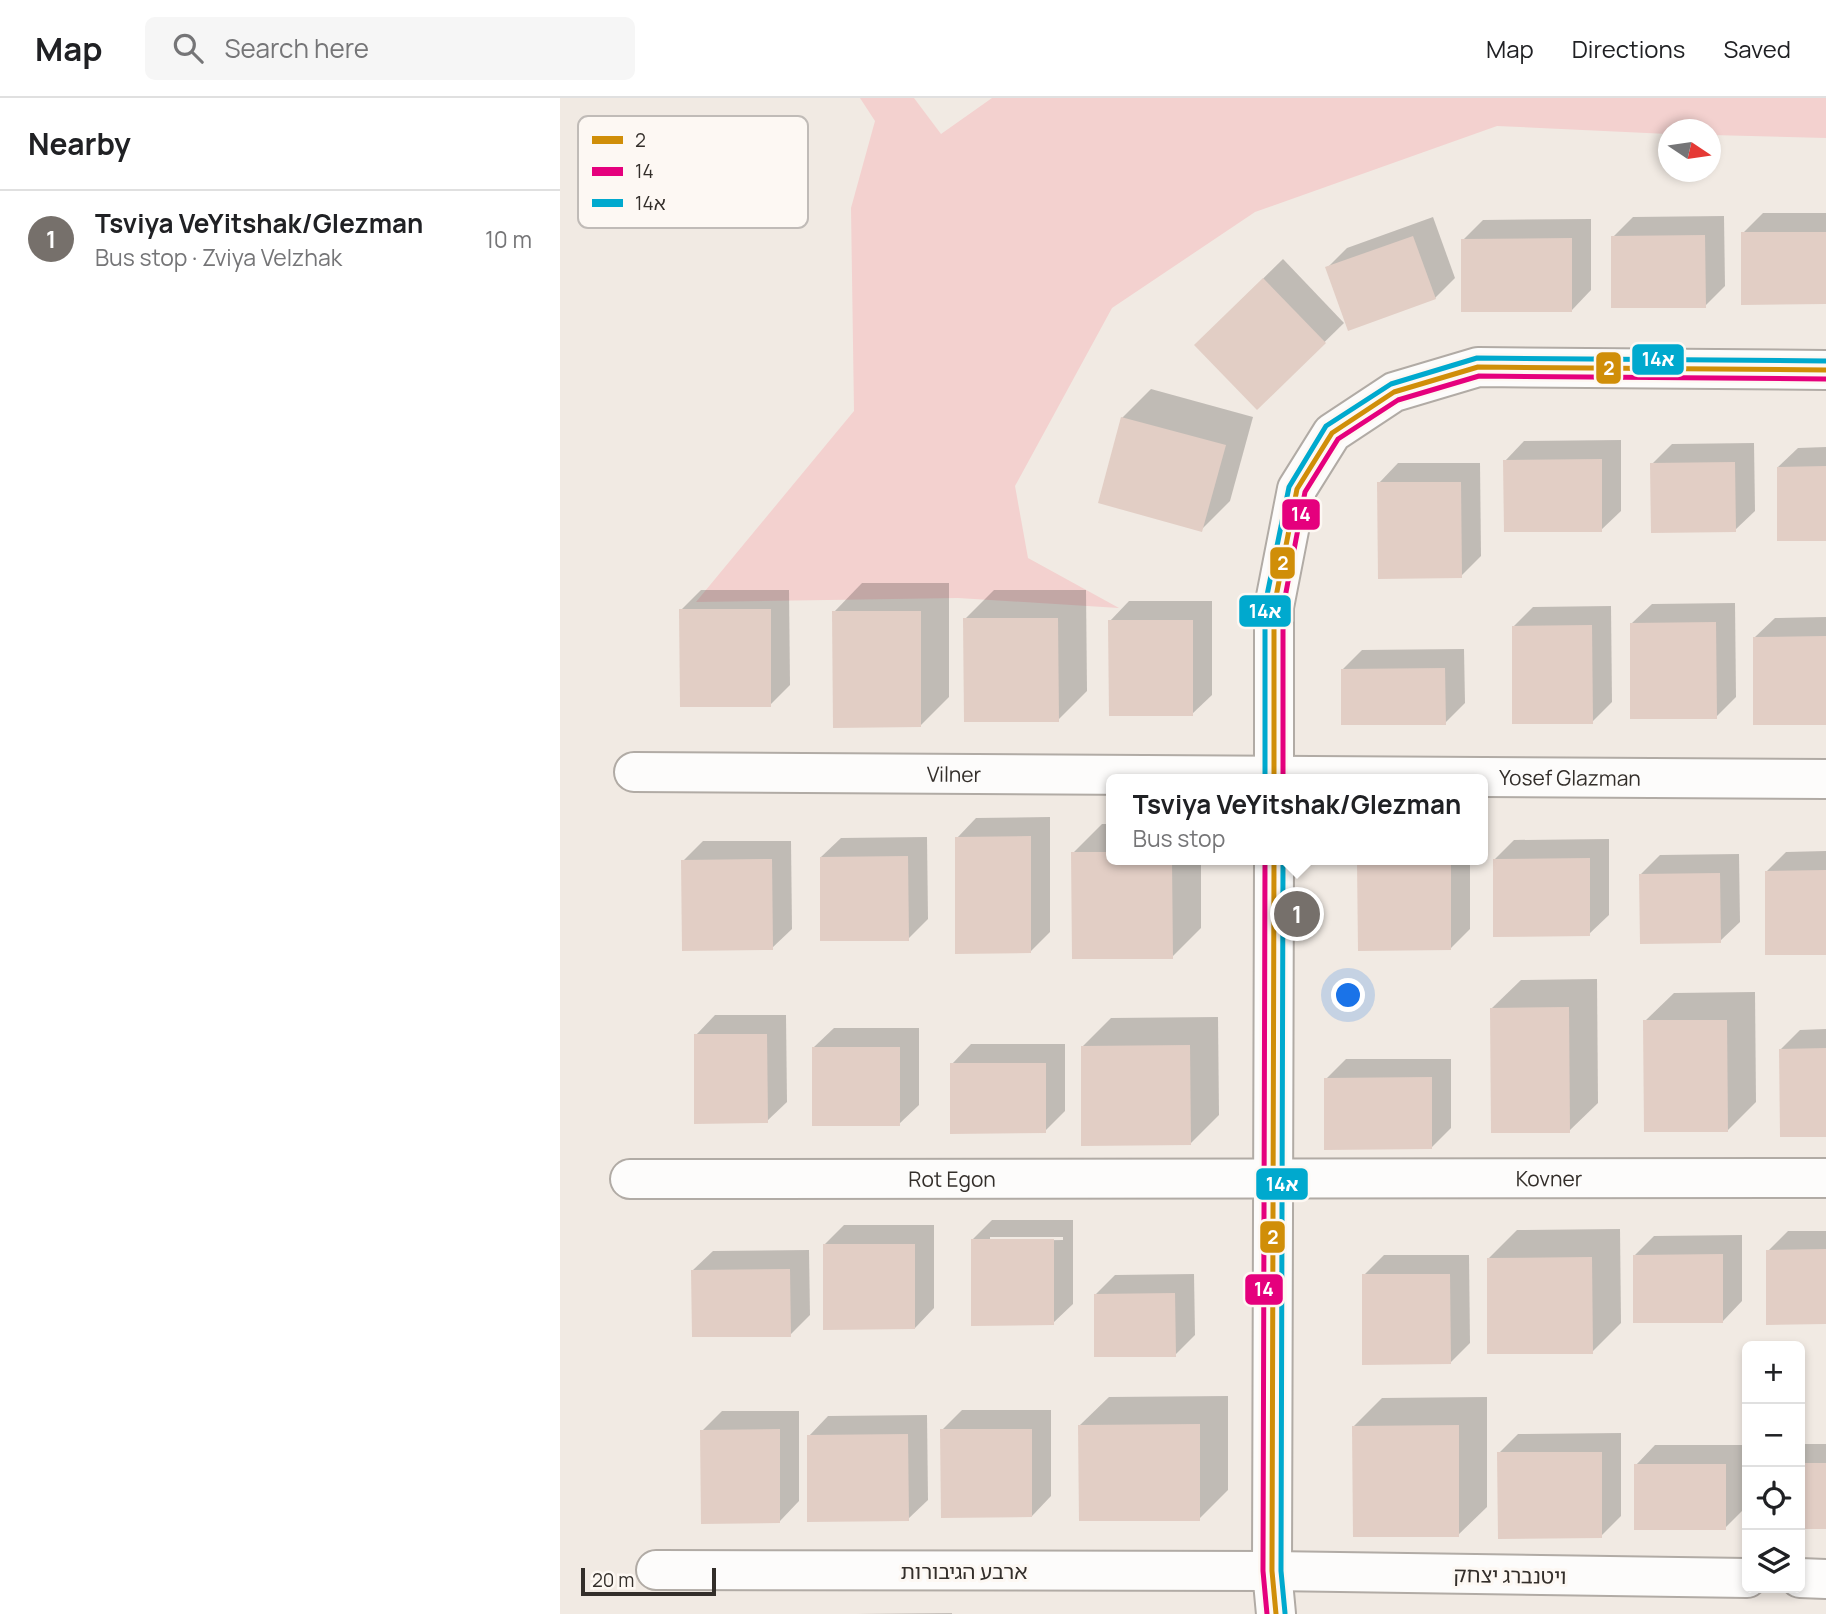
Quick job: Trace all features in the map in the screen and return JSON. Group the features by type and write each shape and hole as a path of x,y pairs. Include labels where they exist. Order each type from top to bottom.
{"street":[{"path":"1274,774 1274,607 1297,489 1332,433 1394,392 1478,367 1826,370"},
{"name":"Vilner","path":"634,772 1106,776"},
{"name":"Yosef Glazman","path":"1488,778 1826,779"},
{"path":"1274,865 1272,1571 1276,1614"},
{"name":"Kovner","path":"1273,1177 1826,1178"},
{"name":"Rot Egon","path":"630,1180 1273,1177"},
{"name":"ארבע הגיבורות","path":"656,1570 1272,1571"},
{"name":"ויטנברג יצחק","path":"1272,1571 1742,1578"},
{"path":"1805,1578 1826,1579"}],"shaded area":[{"path":"860,98 914,98 941,134 992,98 1826,98 1826,138 1721,135 1721,119 1658,119 1658,134 1497,126 1255,212 1112,308 1015,486 1028,558 1119,608 958,598 696,602 854,411 851,208 875,121"}],"building":[{"path":"1741,232 1826,232 1826,304 1741,305"},
{"path":"1705,235 1706,308 1611,308 1611,236"},
{"path":"1413,236 1436,299 1348,331 1325,267"},
{"path":"1572,238 1572,312 1461,312 1461,239"},
{"path":"1263,278 1326,343 1257,410 1194,345"},
{"path":"1121,417 1226,445 1202,532 1098,503"},
{"path":"1602,459 1602,532 1504,532 1503,460"},
{"path":"1735,462 1736,532 1651,533 1650,463"},
{"path":"1826,466 1826,541 1777,541 1777,467"},
{"path":"1377,482 1461,482 1462,578 1378,579"},
{"path":"679,609 771,609 771,707 680,707"},
{"path":"832,611 921,611 921,727 833,728"},
{"path":"963,618 1058,618 1059,722 964,722"},
{"path":"1108,620 1193,620 1193,716 1109,716"},
{"path":"1716,622 1717,719 1630,719 1630,623"},
{"path":"1592,625 1593,724 1512,724 1512,626"},
{"path":"1826,636 1826,725 1753,725 1753,637"},
{"path":"1445,668 1446,725 1341,725 1341,669"},
{"path":"1031,836 1031,953 955,954 955,837"},
{"path":"1071,852 1106,852 1106,865 1172,865 1173,959 1072,959"},
{"path":"908,856 909,941 820,941 820,857"},
{"path":"1590,858 1590,936 1493,937 1493,859"},
{"path":"772,859 773,950 682,951 681,860"},
{"path":"1357,865 1451,865 1451,950 1358,951"},
{"path":"1826,870 1826,955 1765,955 1765,871"},
{"path":"1720,873 1721,943 1640,944 1639,874"},
{"path":"1569,1007 1570,1133 1491,1133 1490,1008"},
{"path":"1643,1020 1727,1020 1728,1132 1644,1132"},
{"path":"694,1034 767,1034 768,1123 694,1124"},
{"path":"1190,1045 1191,1145 1081,1146 1081,1046"},
{"path":"812,1047 900,1047 900,1126 812,1126"},
{"path":"1826,1048 1826,1137 1780,1137 1779,1049"},
{"path":"950,1063 1046,1063 1046,1133 950,1134"},
{"path":"1432,1077 1432,1149 1324,1150 1324,1078"},
{"path":"971,1239 1054,1239 1054,1325 971,1326"},
{"path":"823,1244 915,1244 915,1329 823,1330"},
{"path":"1826,1249 1826,1324 1766,1325 1766,1250"},
{"path":"1723,1254 1723,1323 1633,1323 1633,1255"},
{"path":"1592,1257 1593,1354 1487,1354 1487,1258"},
{"path":"790,1269 791,1337 692,1337 691,1270"},
{"path":"1362,1274 1450,1274 1451,1364 1362,1365"},
{"path":"1175,1293 1176,1357 1094,1357 1094,1294"},
{"path":"1200,1424 1200,1521 1079,1521 1078,1425"},
{"path":"1459,1425 1459,1537 1353,1537 1352,1426"},
{"path":"780,1429 780,1523 701,1524 700,1430"},
{"path":"940,1429 1032,1429 1032,1517 941,1518"},
{"path":"908,1434 909,1521 807,1522 807,1435"},
{"path":"1497,1452 1602,1452 1602,1538 1498,1539"},
{"path":"1805,1463 1826,1463 1826,1529 1805,1529"},
{"path":"1634,1464 1726,1464 1726,1530 1634,1530"}],"transit line":[{"name":"14א","path":"1265,774 1265,605 1289,487 1326,426 1391,384 1477,358 1826,361"},
{"name":"2","path":"1274,774 1274,607 1297,489 1332,433 1394,392 1478,367 1826,370"},
{"name":"14","path":"1283,774 1283,608 1305,492 1338,439 1398,400 1479,376 1826,379"},
{"name":"14","path":"1265,865 1263,1571 1267,1614"},
{"name":"2","path":"1274,865 1272,1571 1276,1614"},
{"name":"14א","path":"1283,865 1281,1571 1285,1613"}],"place":[{"name":"Tsviya VeYitshak/Glezman","path":"1297,914"}]}
